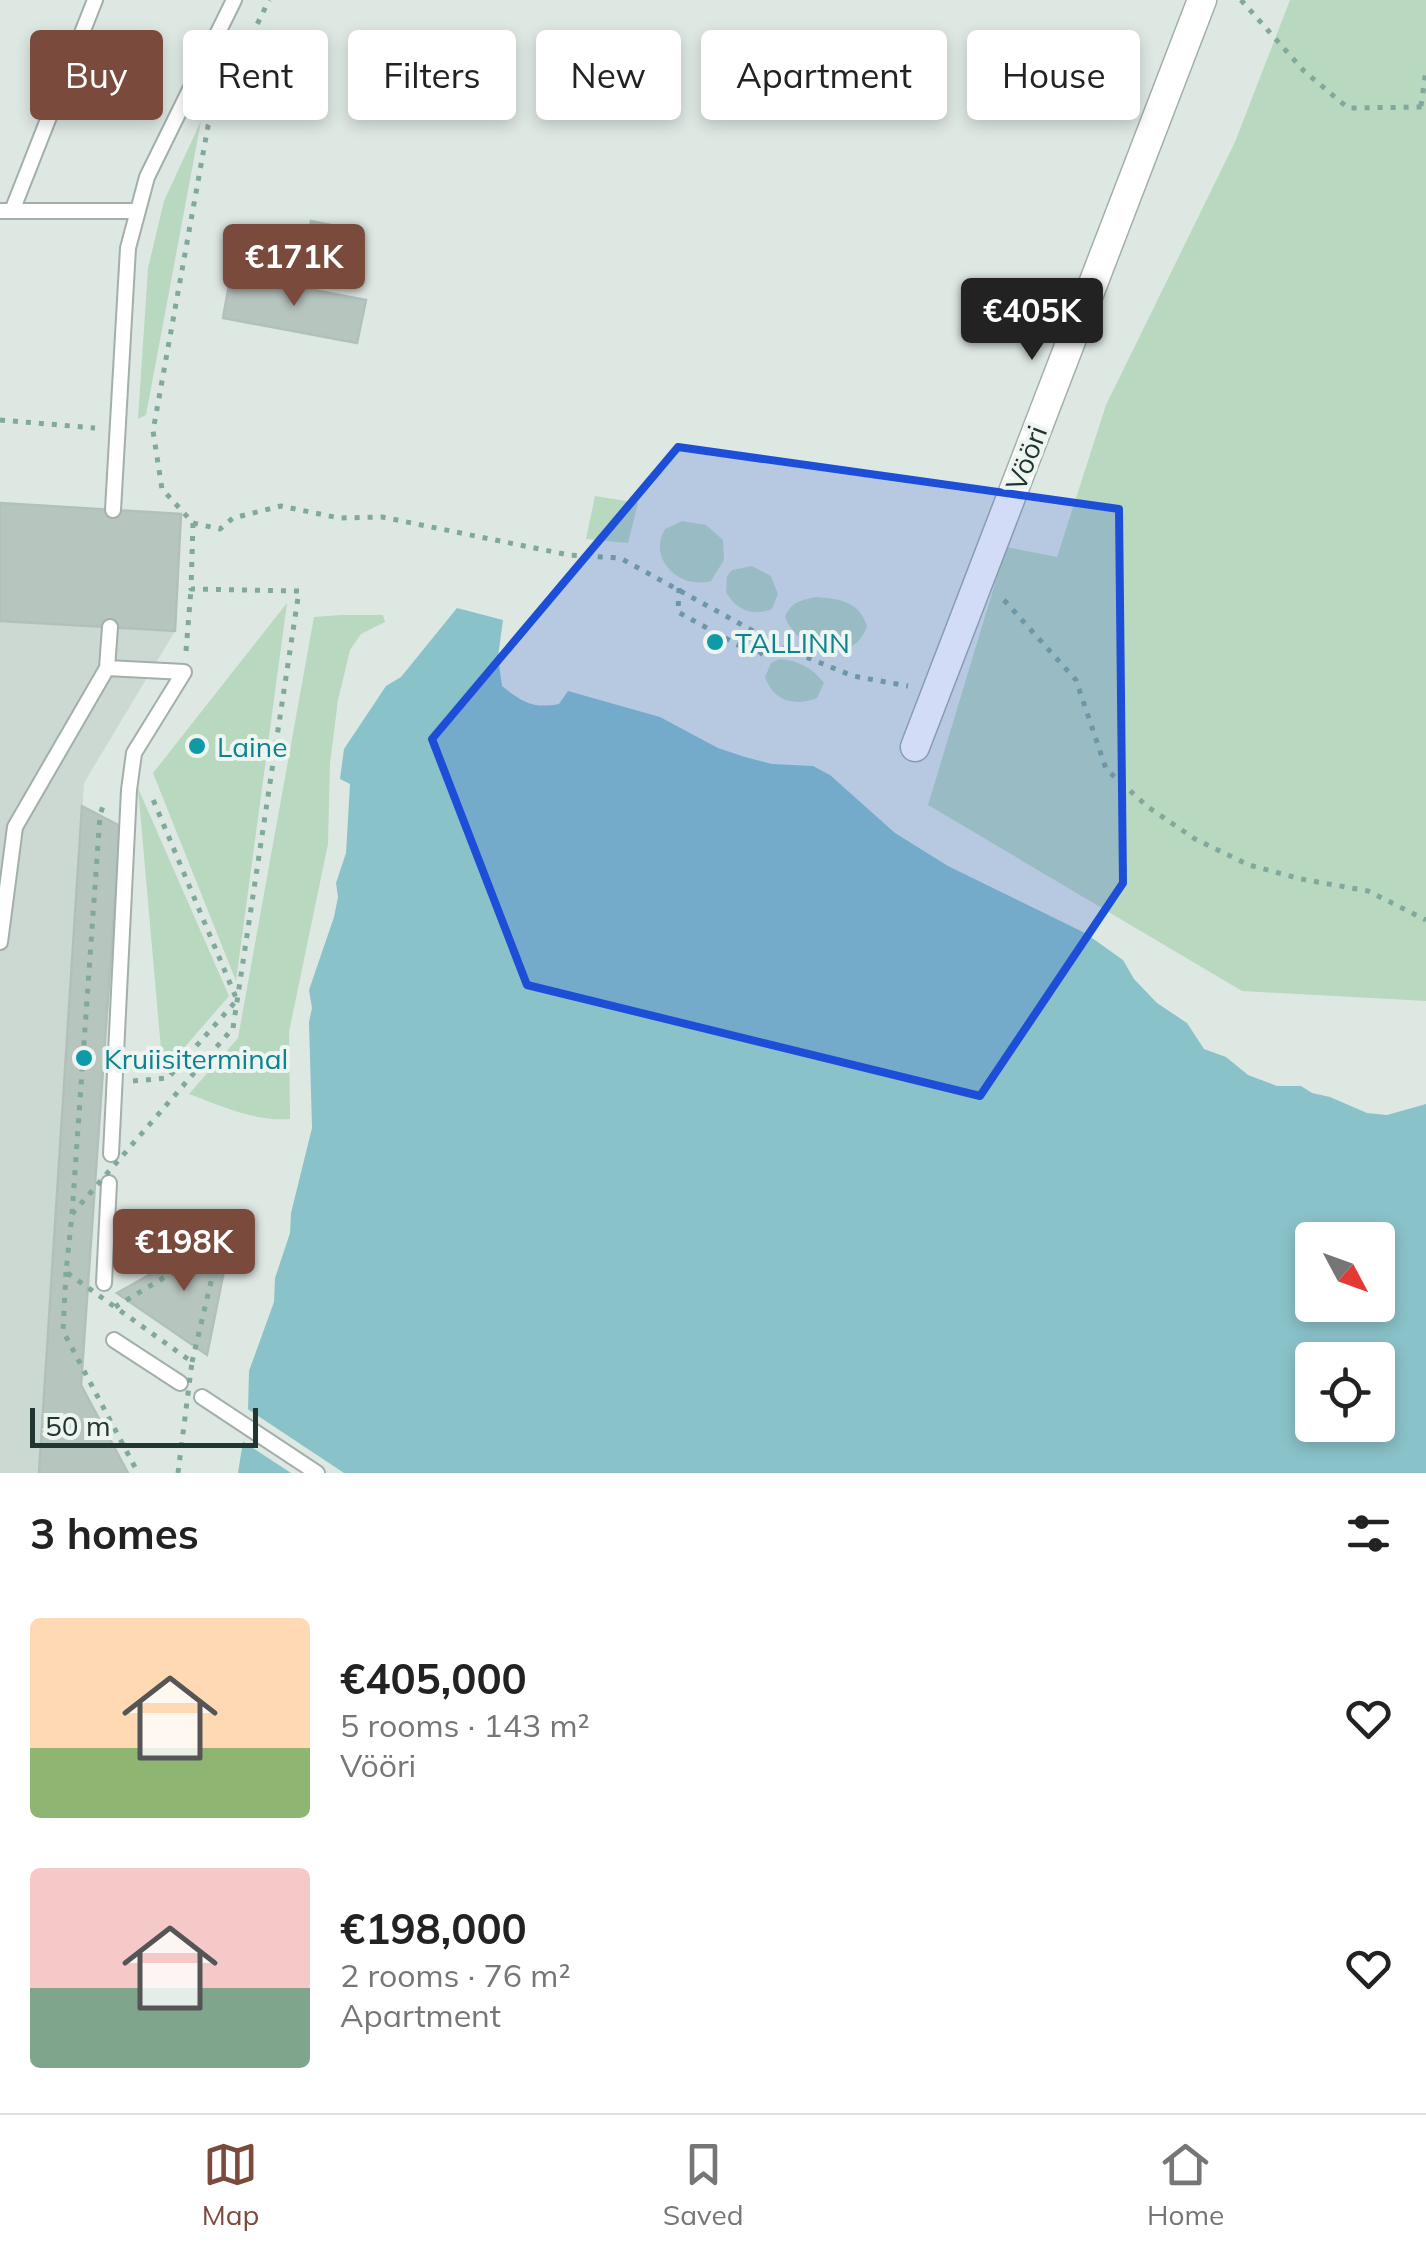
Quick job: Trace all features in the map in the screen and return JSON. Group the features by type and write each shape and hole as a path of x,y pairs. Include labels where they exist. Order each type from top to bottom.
{"street":[{"name":"Vööri","path":"916,748 1202,0"}],"lane":[{"path":"95,0 6,211 138,211"},
{"path":"113,510 128,248 147,176 234,0"},
{"path":"0,942 14,827 107,668 110,627"},
{"path":"107,668 184,672 134,753 111,1154"},
{"path":"104,1283 109,1182"},
{"path":"114,1340 180,1383"},
{"path":"202,1398 318,1473"}],"path":[{"path":"269,0 208,126 152,431 162,489 193,522 220,529 232,518 281,506 339,518 382,517 569,555 620,558 772,642 853,676 936,693"},
{"path":"1241,0 1304,71 1348,108 1424,107 1426,70"},
{"path":"0,420 117,429"},
{"path":"184,672 193,522"},
{"path":"981,575 1076,680 1106,769 1148,806 1195,839 1248,865 1368,891 1426,920"},
{"path":"679,588 678,612 758,656 772,642"},
{"path":"72,1214 234,1028 299,591 191,589"},
{"path":"134,753 237,1000"},
{"path":"101,809 63,1330 138,1473"},
{"path":"115,1082 168,1078 237,1000"},
{"path":"115,1307 220,1244 192,1362 178,1473"},
{"path":"66,1272 192,1362"}],"highlighted area":[{"path":"678,447 1119,509 1123,883 980,1096 527,985 432,739"}],"shaded area":[{"path":"0,621 175,631 84,783 39,1473 0,1473"}],"green space":[{"path":"1290,0 1426,0 1426,1001 1242,991 928,805 1006,547 1057,557 1106,405 1235,142"},
{"path":"201,121 146,415 138,419 148,268 164,201"},
{"path":"595,496 638,503 628,543 586,539"},
{"path":"682,521 706,525 723,540 724,560 711,581 688,581 663,561 660,551 665,529"},
{"path":"752,566 771,576 778,594 772,609 746,610 726,592 727,576 732,570"},
{"path":"816,597 841,601 859,612 867,627 859,640 838,651 825,650 801,639 785,617 797,602"},
{"path":"287,603 236,981 153,773"},
{"path":"383,615 385,622 361,634 350,650 338,700 330,763 328,844 289,1032 290,1119 264,1118 189,1094 238,1038 314,617"},
{"path":"779,659 804,666 820,678 824,683 817,698 793,702 773,692 765,677 771,663"},
{"path":"138,788 229,996 163,1072"}],"water":[{"path":"457,608 503,620 498,657 502,686 522,700 542,706 559,704 568,691 660,717 718,748 745,757 772,764 813,766 830,775 895,833 948,866 1085,933 1123,960 1134,979 1157,1003 1187,1023 1204,1049 1226,1057 1248,1075 1277,1086 1301,1086 1367,1113 1387,1115 1426,1104 1426,1473 238,1473 248,1410 249,1371 274,1302 275,1278 290,1233 291,1213 312,1128 309,990 334,917 336,883 346,853 350,784 340,779 344,749 386,686 401,677"}],"pier":[{"path":"243,1406 344,1473 291,1473 239,1439"}],"building":[{"path":"311,221 351,229 347,252 338,250 336,261 305,256"},
{"path":"231,274 366,300 357,343 223,318"},
{"path":"0,503 181,514 175,631 0,621"},
{"name":"Kruiisiterminal","path":"82,806 120,826 81,1385 128,1473 39,1473"},
{"path":"213,1239 228,1251 207,1355 117,1293"}],"place":[{"name":"TALLINN","path":"715,642"},
{"name":"Laine","path":"197,746"},
{"name":"Kruiisiterminal","path":"84,1058"}]}
